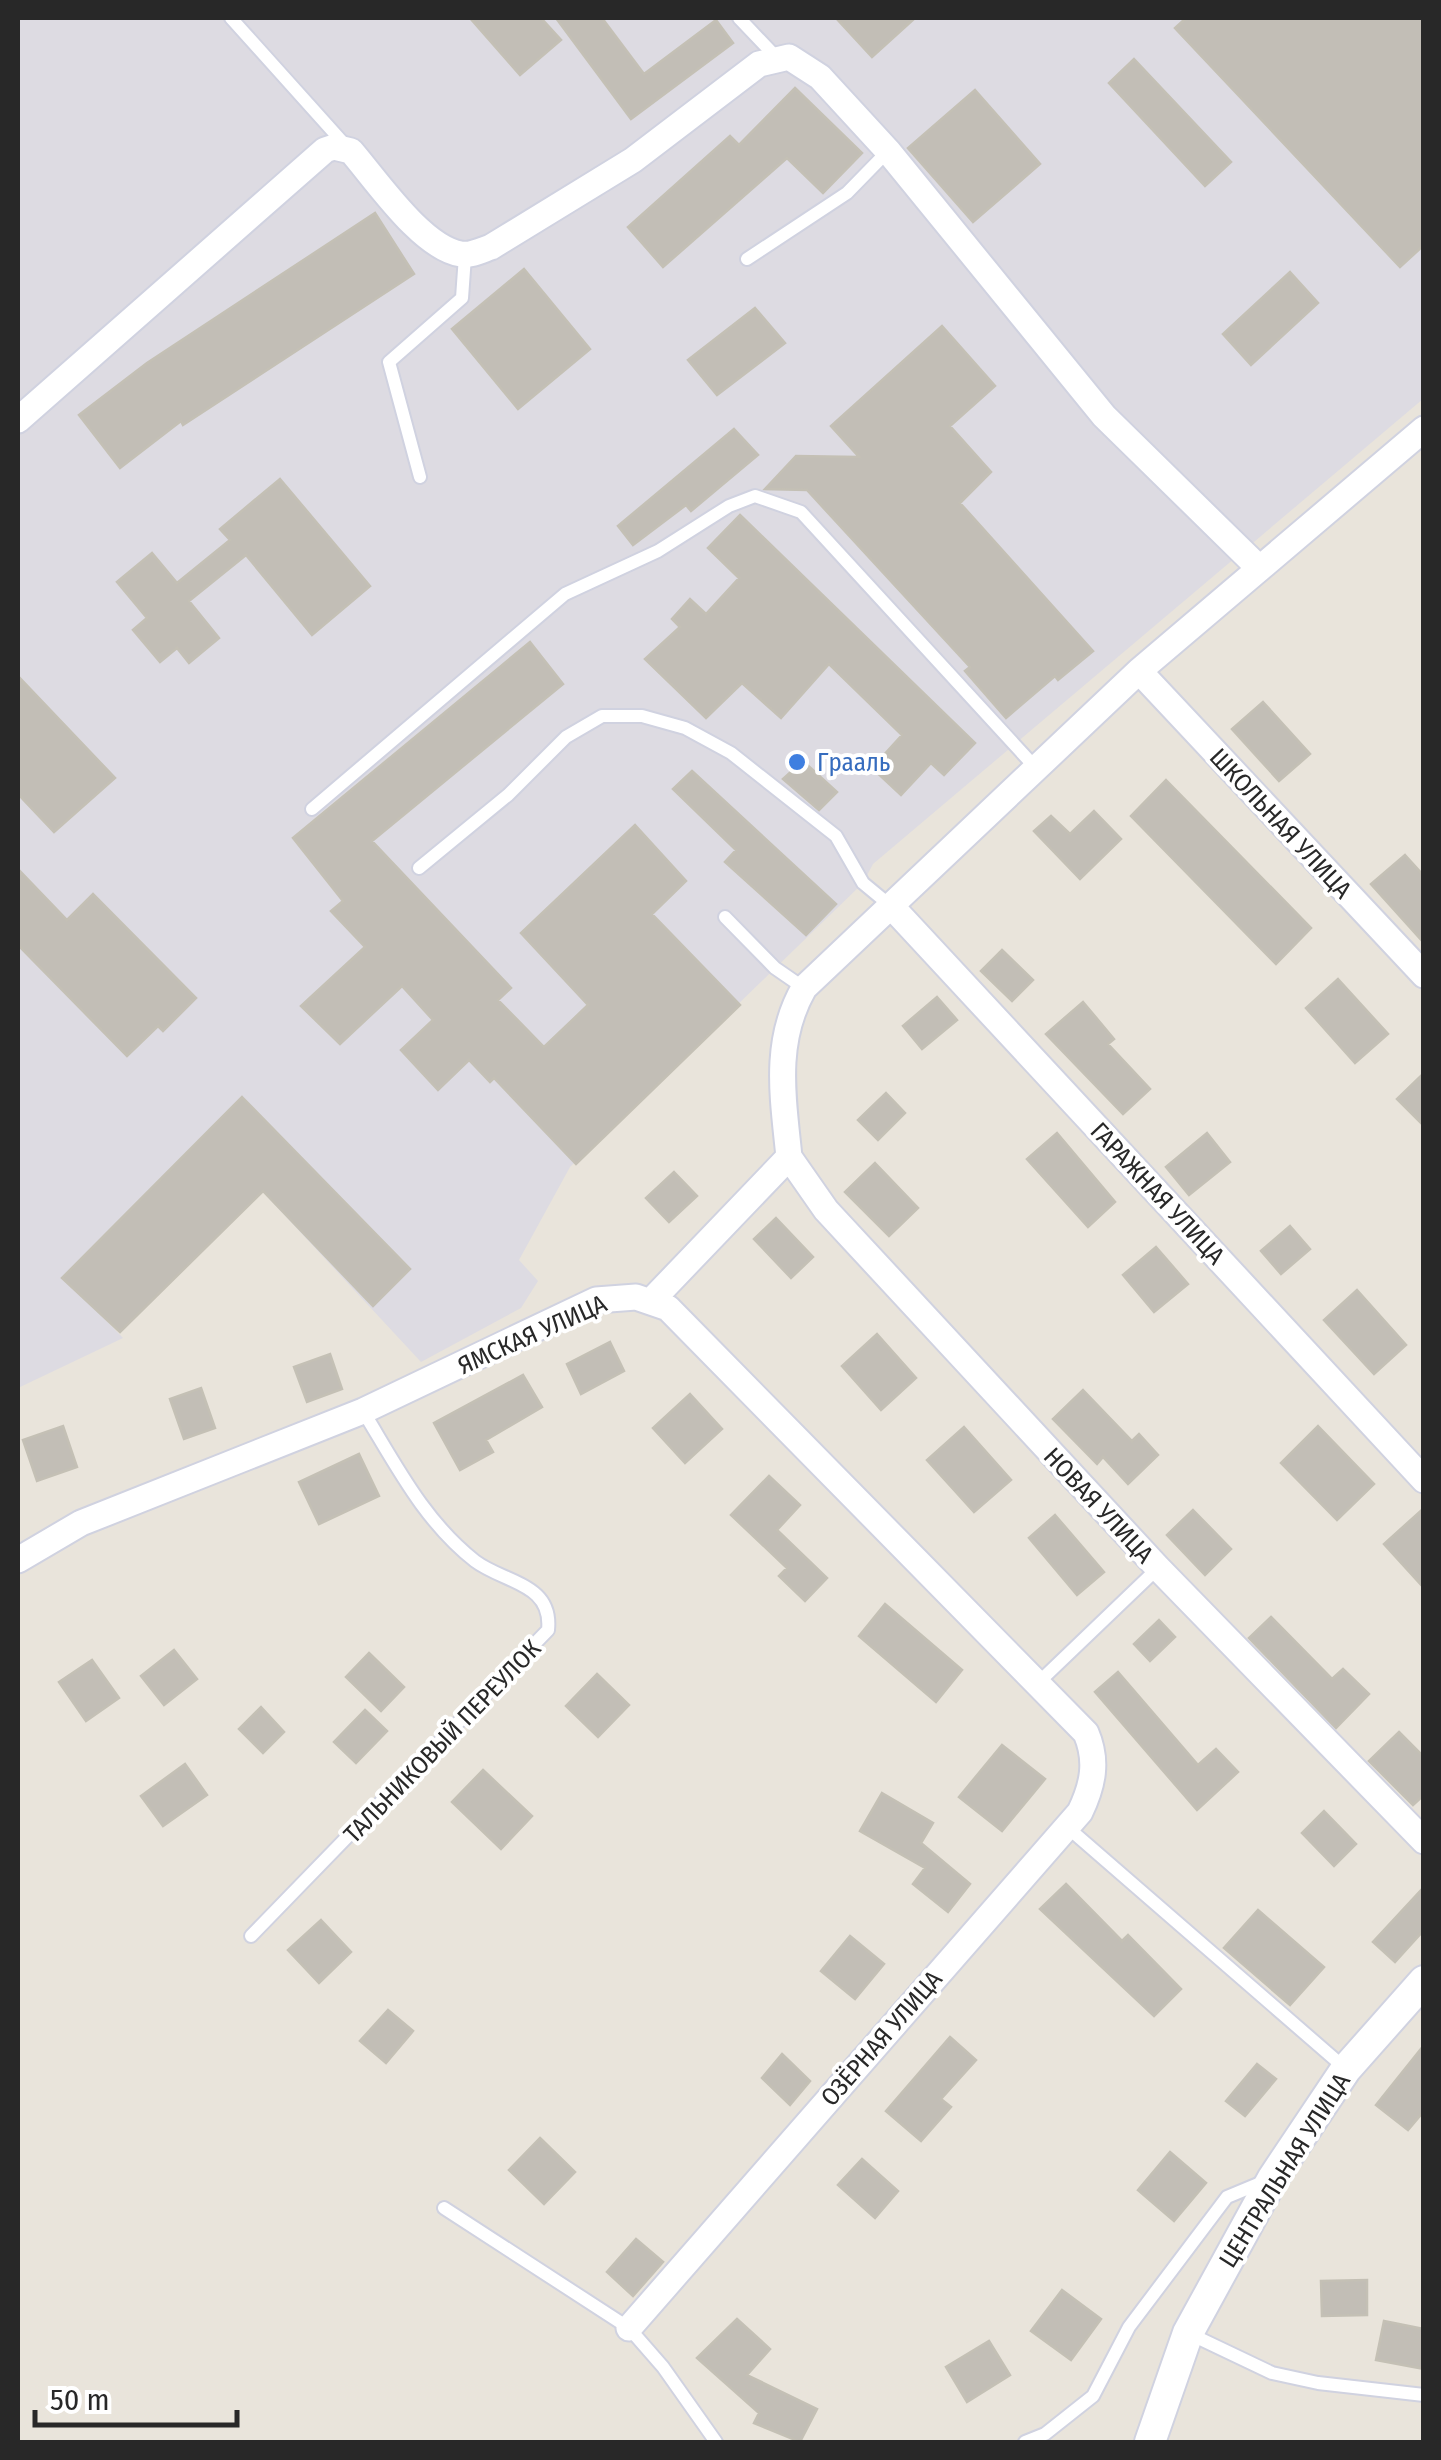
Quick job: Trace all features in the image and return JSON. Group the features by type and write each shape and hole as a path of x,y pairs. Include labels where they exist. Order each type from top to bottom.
{"street":[{"path":"18,420 324,150 334,147 351,151 426,237 442,249 465,256 491,247 633,160 759,64 776,57 804,63 888,151 1104,416 1257,566"},
{"path":"1040,1681 668,1308 652,1300 788,1156 782,1045 786,1026 804,988 1139,671 1257,566 1419,440"},
{"name":"ШКОЛЬНАЯ УЛИЦА","path":"1139,671 1424,974"},
{"name":"ГАРАЖНАЯ УЛИЦА","path":"892,906 1424,1480"},
{"name":"НОВАЯ УЛИЦА","path":"788,1156 826,1210 1158,1568 1424,1841"},
{"name":"ЯМСКАЯ УЛИЦА","path":"18,1560 81,1523 363,1411 596,1300 619,1296 652,1300"},
{"name":"ОЗЁРНАЯ УЛИЦА","path":"630,2328 1080,1812 1094,1771 1094,1750 1086,1733 1040,1681"},
{"name":"ЦЕНТРАЛЬНАЯ УЛИЦА","path":"1150,2442 1188,2333 1274,2178 1346,2069 1424,1981"}],"lane":[{"path":"231,18 351,151"},
{"path":"739,18 776,57"},
{"path":"747,259 847,192 888,151"},
{"path":"420,477 390,362 462,298 465,256"},
{"path":"312,809 565,594 658,551 728,506 755,496 801,512 1035,768"},
{"path":"419,868 508,795 566,737 602,716 642,716 685,728 731,753 836,836 864,883 892,906"},
{"path":"724,917 776,968 804,988"},
{"name":"ТАЛЬНИКОВЫЙ ПЕРЕУЛОК","path":"251,1936 548,1630 549,1614 530,1588 478,1563 428,1518 363,1411"},
{"path":"1040,1681 1158,1568"},
{"path":"1066,1826 1346,2069"},
{"path":"1025,2442 1044,2434 1093,2396 1129,2327 1227,2197 1274,2178"},
{"path":"444,2208 630,2328 664,2367 716,2442"},
{"path":"1188,2333 1272,2372 1318,2383 1424,2394"}],"shaded area":[{"path":"18,18 1423,18 1423,399 873,864 863,883 570,1167 519,1260 538,1281 521,1308 421,1362 263,1192 120,1332 97,1311 123,1338 18,1388"}],"building":[{"path":"470,18 541,18 561,40 520,75"},
{"path":"556,18 602,18 644,74 716,20 733,43 631,119"},
{"path":"836,18 915,18 872,57"},
{"path":"1186,18 1424,18 1424,245 1400,267 1175,28"},
{"path":"1134,59 1231,162 1205,186 1109,83"},
{"path":"795,88 862,153 823,193 787,158 663,267 628,227 730,136 739,145"},
{"path":"975,90 1040,164 973,222 908,148"},
{"path":"375,213 414,274 183,425 181,421 120,468 79,415 147,363"},
{"path":"524,269 590,349 518,409 452,329"},
{"path":"1290,272 1318,303 1251,365 1223,334"},
{"path":"755,308 785,343 717,395 688,360"},
{"path":"942,326 995,386 950,426 991,472 960,503 1093,651 1058,680 1055,676 1006,718 965,671 970,667 807,490 765,489 796,456 859,457 831,426"},
{"path":"734,429 758,455 691,511 686,505 633,545 618,526"},
{"path":"280,479 370,586 312,635 246,555 189,601 219,638 189,663 177,648 160,662 133,630 147,618 117,582 152,553 177,583 230,540 220,529"},
{"path":"740,515 975,743 944,775 931,763 901,795 872,768 902,735 829,664 781,718 742,683 706,718 645,659 680,627 672,619 690,599 706,614 739,578 708,548"},
{"path":"530,642 563,684 372,841 511,988 498,1000 544,1047 588,1005 521,933 635,825 686,881 652,914 740,1005 576,1164 494,1078 490,1082 469,1060 438,1090 401,1050 433,1020 402,986 340,1044 301,1006 365,947 331,911 343,901 293,838"},
{"path":"18,676 115,778 54,832 18,794"},
{"path":"1263,702 1310,754 1279,781 1232,729"},
{"path":"803,761 837,792 819,810 783,779"},
{"path":"692,771 836,904 806,935 725,862 736,850 673,789"},
{"path":"1166,780 1311,928 1276,964 1131,816"},
{"path":"1094,811 1121,839 1080,879 1034,831 1051,816 1070,834"},
{"path":"1405,855 1424,876 1424,943 1371,884"},
{"path":"18,869 67,920 93,894 196,998 163,1031 158,1026 127,1056 18,945"},
{"path":"1002,950 1033,980 1012,1001 981,971"},
{"path":"1338,979 1388,1034 1355,1063 1306,1008"},
{"path":"937,997 957,1020 922,1049 903,1026"},
{"path":"1083,1002 1114,1039 1108,1044 1150,1089 1123,1114 1046,1034"},
{"path":"1424,1073 1424,1126 1397,1099"},
{"path":"886,1093 905,1113 878,1140 858,1120"},
{"path":"242,1097 410,1269 373,1306 263,1191 120,1332 62,1278"},
{"path":"1057,1133 1115,1202 1088,1227 1027,1159"},
{"path":"1207,1133 1230,1162 1189,1195 1166,1167"},
{"path":"875,1163 918,1208 889,1236 845,1192"},
{"path":"674,1172 697,1196 669,1222 646,1198"},
{"path":"776,1218 813,1257 791,1278 754,1239"},
{"path":"1290,1226 1310,1249 1281,1274 1261,1251"},
{"path":"1156,1247 1188,1284 1154,1312 1123,1275"},
{"path":"1357,1290 1406,1345 1374,1374 1324,1320"},
{"path":"877,1334 916,1378 881,1410 842,1366"},
{"path":"610,1342 624,1371 581,1394 567,1364"},
{"path":"330,1354 342,1389 307,1402 294,1367"},
{"path":"523,1375 542,1407 486,1440 493,1452 460,1470 434,1423"},
{"path":"201,1388 215,1428 184,1439 170,1399"},
{"path":"1083,1390 1132,1441 1139,1434 1158,1455 1128,1484 1103,1457 1097,1464 1053,1419"},
{"path":"690,1394 722,1429 685,1463 653,1428"},
{"path":"63,1426 77,1467 37,1481 23,1440"},
{"path":"1318,1426 1374,1484 1337,1520 1281,1463"},
{"path":"964,1427 1011,1480 974,1512 927,1460"},
{"path":"359,1454 379,1496 319,1524 299,1482"},
{"path":"769,1476 800,1505 777,1530 827,1578 805,1601 779,1576 787,1568 731,1515"},
{"path":"1424,1508 1424,1588 1384,1544"},
{"path":"1193,1510 1231,1549 1205,1575 1167,1535"},
{"path":"1055,1515 1104,1572 1077,1595 1029,1538"},
{"path":"885,1604 962,1670 936,1702 859,1636"},
{"path":"1271,1617 1332,1679 1343,1669 1369,1694 1336,1728 1249,1638"},
{"path":"1159,1620 1175,1637 1150,1661 1134,1644"},
{"path":"174,1650 197,1679 164,1705 141,1676"},
{"path":"369,1653 404,1687 381,1711 346,1677"},
{"path":"92,1660 119,1698 86,1721 59,1682"},
{"path":"1118,1672 1198,1765 1216,1749 1238,1772 1197,1810 1095,1692"},
{"path":"597,1674 629,1705 598,1737 566,1706"},
{"path":"261,1707 284,1732 263,1753 239,1729"},
{"path":"365,1710 387,1731 356,1763 334,1742"},
{"path":"1399,1732 1424,1757 1424,1795 1413,1805 1369,1761"},
{"path":"1002,1745 1045,1779 1002,1831 959,1797"},
{"path":"185,1764 207,1795 163,1826 141,1796"},
{"path":"483,1770 532,1816 501,1849 452,1802"},
{"path":"882,1793 933,1823 921,1843 970,1884 948,1912 913,1884 925,1868 860,1831"},
{"path":"1324,1811 1356,1844 1334,1866 1302,1833"},
{"path":"1066,1884 1122,1941 1128,1935 1181,1989 1154,2016 1040,1909"},
{"path":"1424,1887 1424,1930 1395,1962 1373,1942"},
{"path":"1258,1910 1324,1967 1290,2005 1224,1948"},
{"path":"321,1920 351,1952 319,1983 288,1950"},
{"path":"850,1936 884,1964 855,1999 821,1971"},
{"path":"388,2010 413,2031 386,2063 360,2041"},
{"path":"950,2037 976,2060 941,2099 951,2107 921,2141 886,2111"},
{"path":"1424,2045 1424,2111 1408,2130 1376,2105"},
{"path":"782,2054 810,2081 790,2105 762,2078"},
{"path":"1257,2064 1276,2079 1245,2116 1226,2101"},
{"path":"540,2138 575,2172 544,2204 509,2170"},
{"path":"1170,2152 1206,2183 1174,2221 1138,2190"},
{"path":"862,2159 898,2191 875,2218 838,2185"},
{"path":"636,2239 663,2262 633,2296 607,2272"},
{"path":"1367,2280 1367,2315 1322,2316 1321,2281"},
{"path":"1062,2290 1101,2319 1071,2360 1031,2331"},
{"path":"737,2319 770,2349 747,2375 817,2409 800,2442 754,2423 759,2413 697,2358"},
{"path":"1384,2321 1424,2329 1424,2369 1376,2360"},
{"path":"989,2341 1010,2375 967,2402 946,2367"}],"place":[{"name":"Грааль","path":"797,762"}]}
